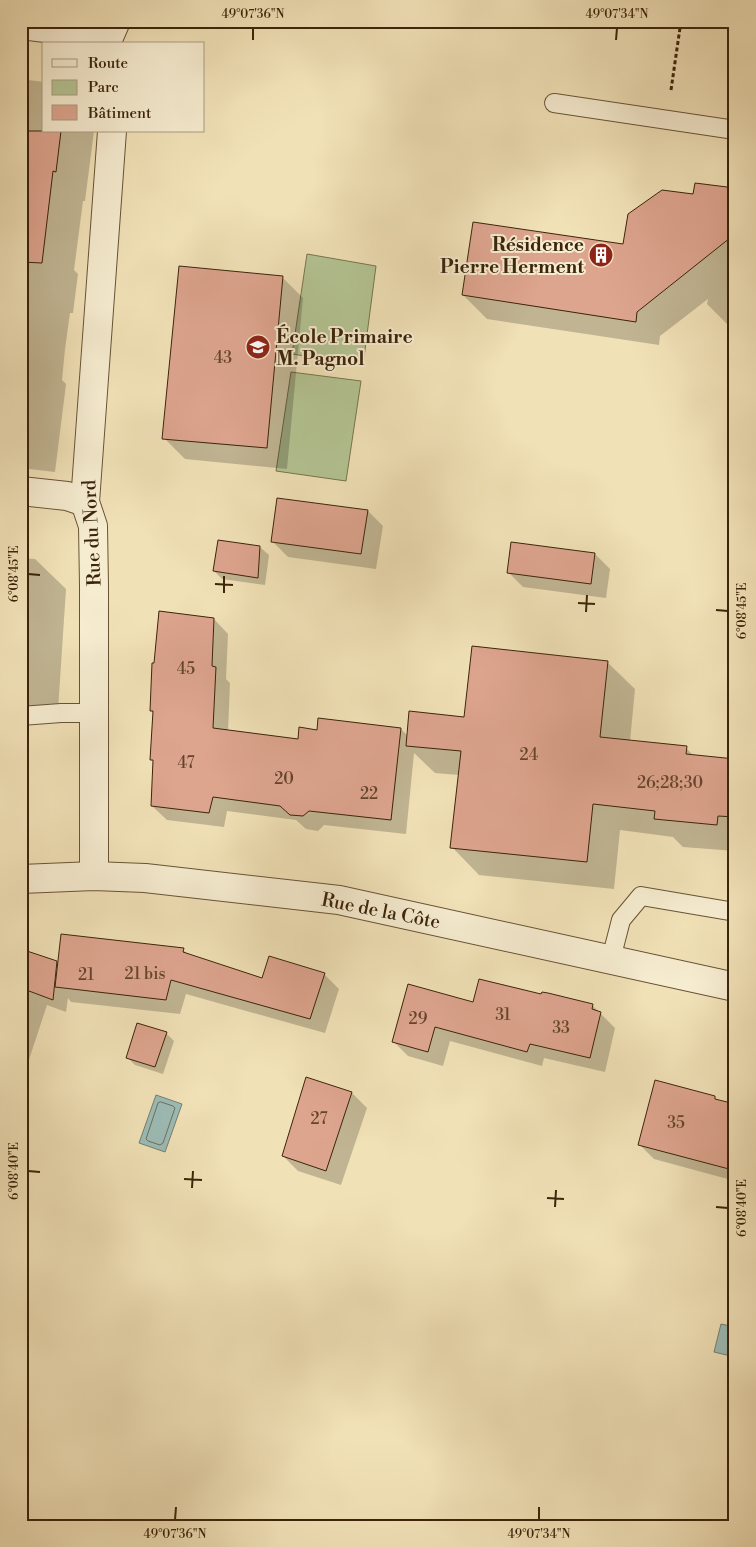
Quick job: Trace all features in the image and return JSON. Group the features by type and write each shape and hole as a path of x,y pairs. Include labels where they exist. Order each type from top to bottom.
{"street":[{"path":"106,42 116,21"},
{"path":"21,25 87,34 101,42"},
{"name":"Rue du Nord","path":"94,876 93,526 85,502 112,132"},
{"path":"21,491 67,496 85,502"},
{"name":"Rue de la Côte","path":"21,878 94,876 165,880 339,900 735,987"}],"lane":[{"path":"554,103 735,130"},
{"path":"21,716 95,713"},
{"path":"611,959 621,920 642,896 735,912"}],"path":[{"path":"666,120 681,21"}],"green space":[{"path":"307,254 376,266 363,365 292,354"},
{"path":"291,372 361,381 346,481 276,471"}],"water":[{"path":"156,1095 182,1104 165,1152 139,1143"},
{"path":"721,1324 735,1327 735,1357 714,1352"}],"building":[{"path":"21,131 61,132 56,172 53,171 42,263 21,262"},
{"name":"Résidence Pierre Herment","path":"695,183 735,188 735,234 637,312 636,322 462,295 473,222 623,244 628,214 662,190 693,194"},
{"path":"179,266 283,276 267,448 162,439"},
{"path":"277,498 368,510 361,554 271,542"},
{"path":"218,540 260,546 258,578 213,571"},
{"path":"511,542 595,553 591,584 507,573"},
{"path":"159,611 214,618 212,666 216,667 213,728 298,739 299,727 317,730 318,718 401,728 391,820 309,811 303,816 290,815 280,806 213,797 209,813 151,806 153,760 150,760 153,711 150,711 152,663 154,663"},
{"path":"472,646 608,661 600,737 687,746 686,754 735,759 735,817 718,816 717,825 654,819 655,811 593,804 587,862 450,848 461,751 406,746 409,711 464,717"},
{"path":"61,934 184,948 183,952 262,978 269,956 325,973 310,1019 171,980 166,1000 55,987"},
{"path":"21,949 57,961 53,1000 21,988"},
{"path":"479,979 593,1004 592,1009 601,1012 590,1058 530,1044 527,1052 435,1027 428,1052 392,1042 408,984 473,1002"},
{"path":"137,1023 167,1032 155,1067 126,1058"},
{"path":"306,1077 352,1092 326,1171 282,1156"},
{"path":"655,1080 715,1096 715,1099 735,1104 735,1146 729,1169 638,1145"}],"place":[{"name":"Résidence Pierre Herment","path":"601,255"},
{"name":"École Primaire M. Pagnol","path":"258,347"}]}
